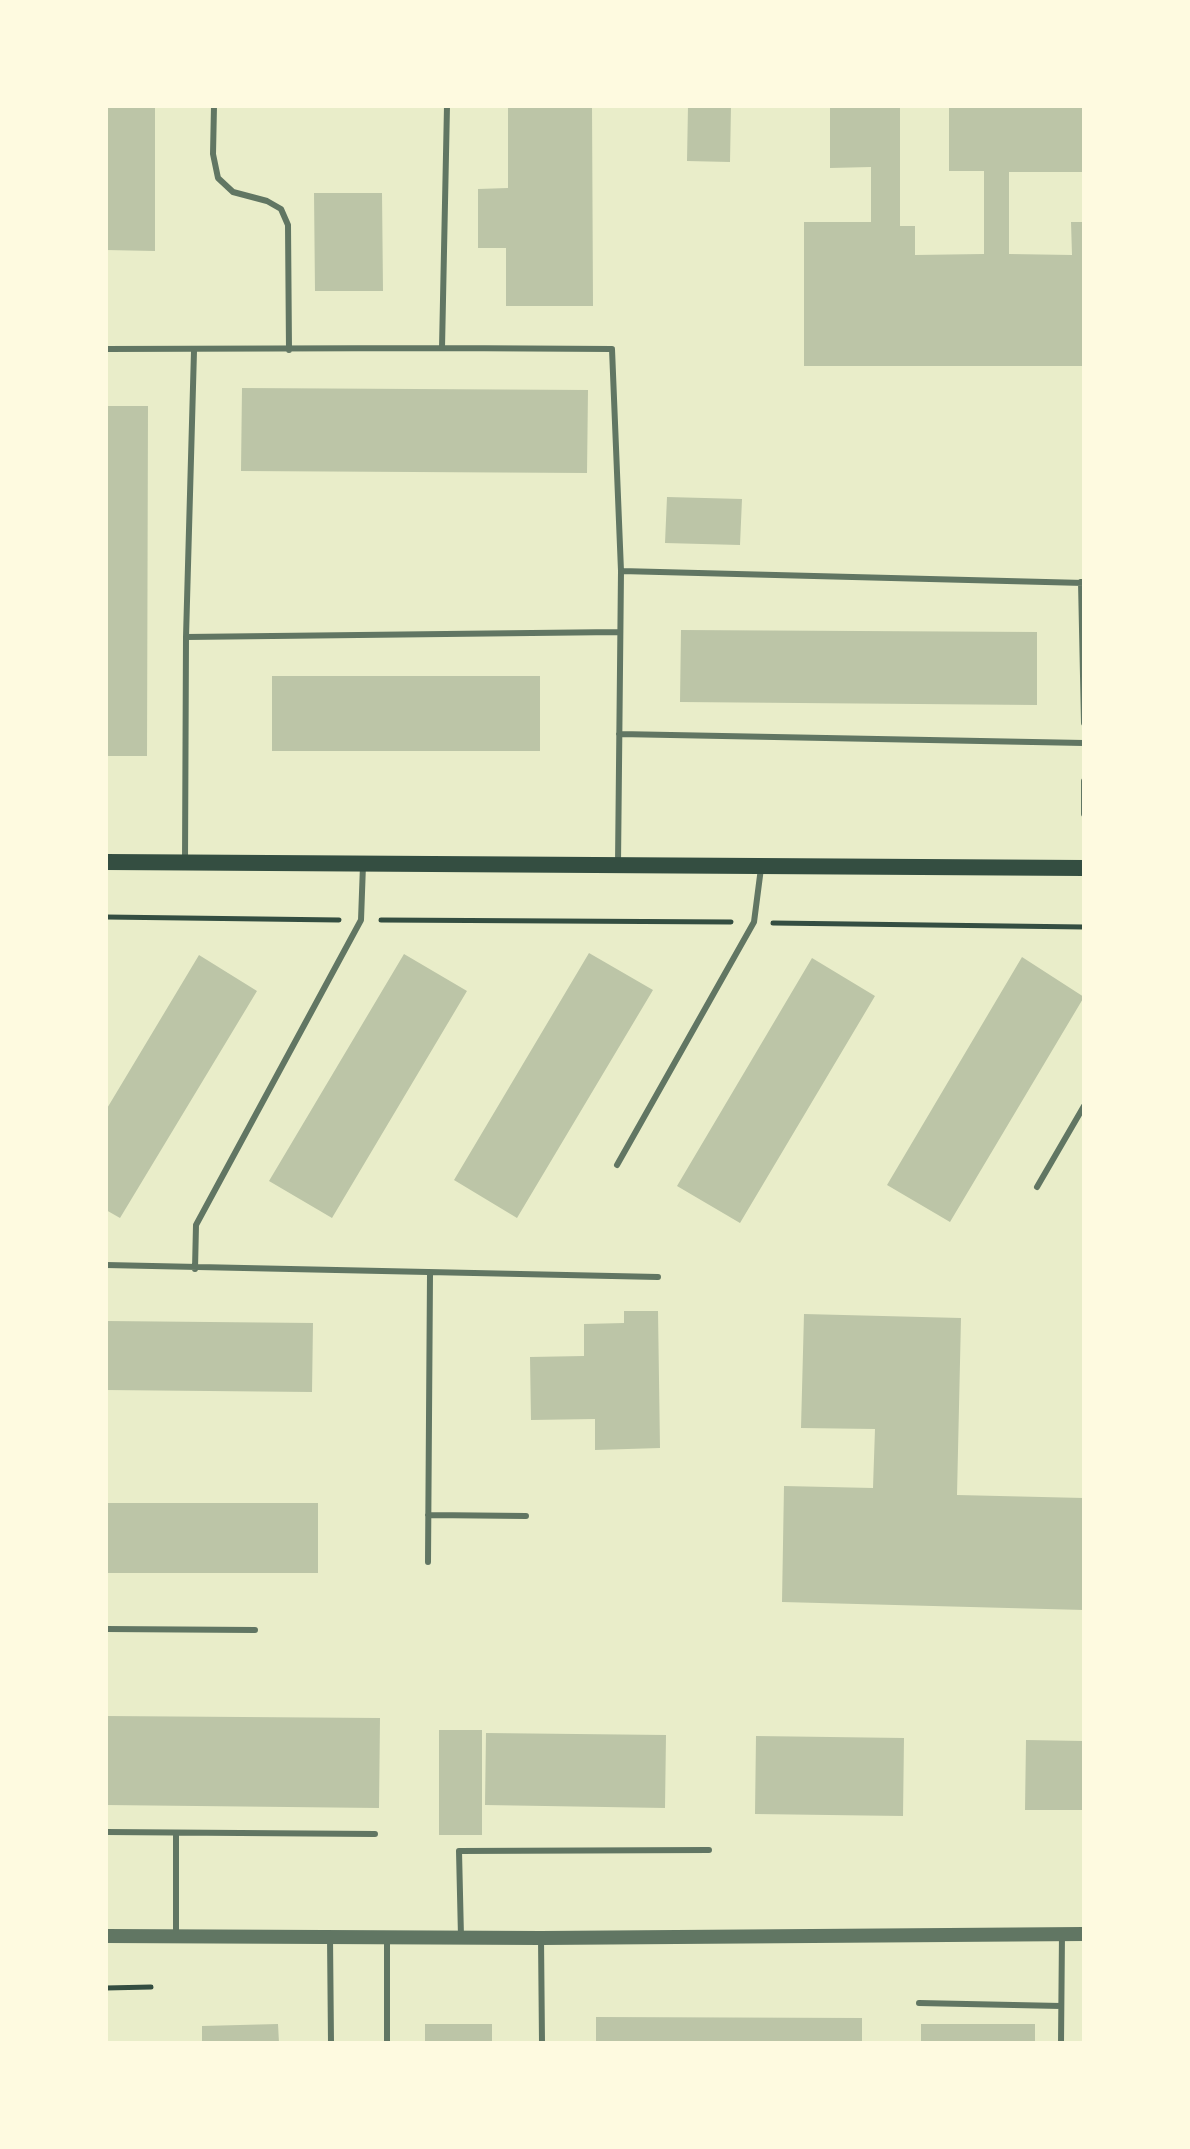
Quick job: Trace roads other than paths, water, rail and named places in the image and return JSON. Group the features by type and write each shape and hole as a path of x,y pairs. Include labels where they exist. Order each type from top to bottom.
{"main road":[{"path":"106,862 1084,868"}],"street":[{"path":"106,1936 541,1938 1084,1934"}],"lane":[{"path":"214,106 213,154 218,178 233,192 267,201 281,209 288,225 289,350"},
{"path":"442,348 447,106"},
{"path":"106,349 612,349 621,571 618,865"},
{"path":"185,862 186,637 194,351"},
{"path":"621,571 1082,582 1084,723"},
{"path":"186,637 618,632"},
{"path":"619,734 1084,743"},
{"path":"1084,781 1084,814"},
{"path":"195,1269 196,1225 361,920 363,865"},
{"path":"617,1165 754,922 761,865"},
{"path":"1037,1187 1084,1106"},
{"path":"106,1265 658,1277"},
{"path":"428,1562 430,1274"},
{"path":"428,1515 526,1516"},
{"path":"106,1629 255,1630"},
{"path":"106,1832 375,1834"},
{"path":"176,1833 176,1936"},
{"path":"461,1938 459,1851 709,1850"},
{"path":"1061,2043 1062,1934"},
{"path":"330,1937 331,2043"},
{"path":"387,1937 387,2043"},
{"path":"541,1938 542,2043"},
{"path":"919,2003 1061,2006"}]}
